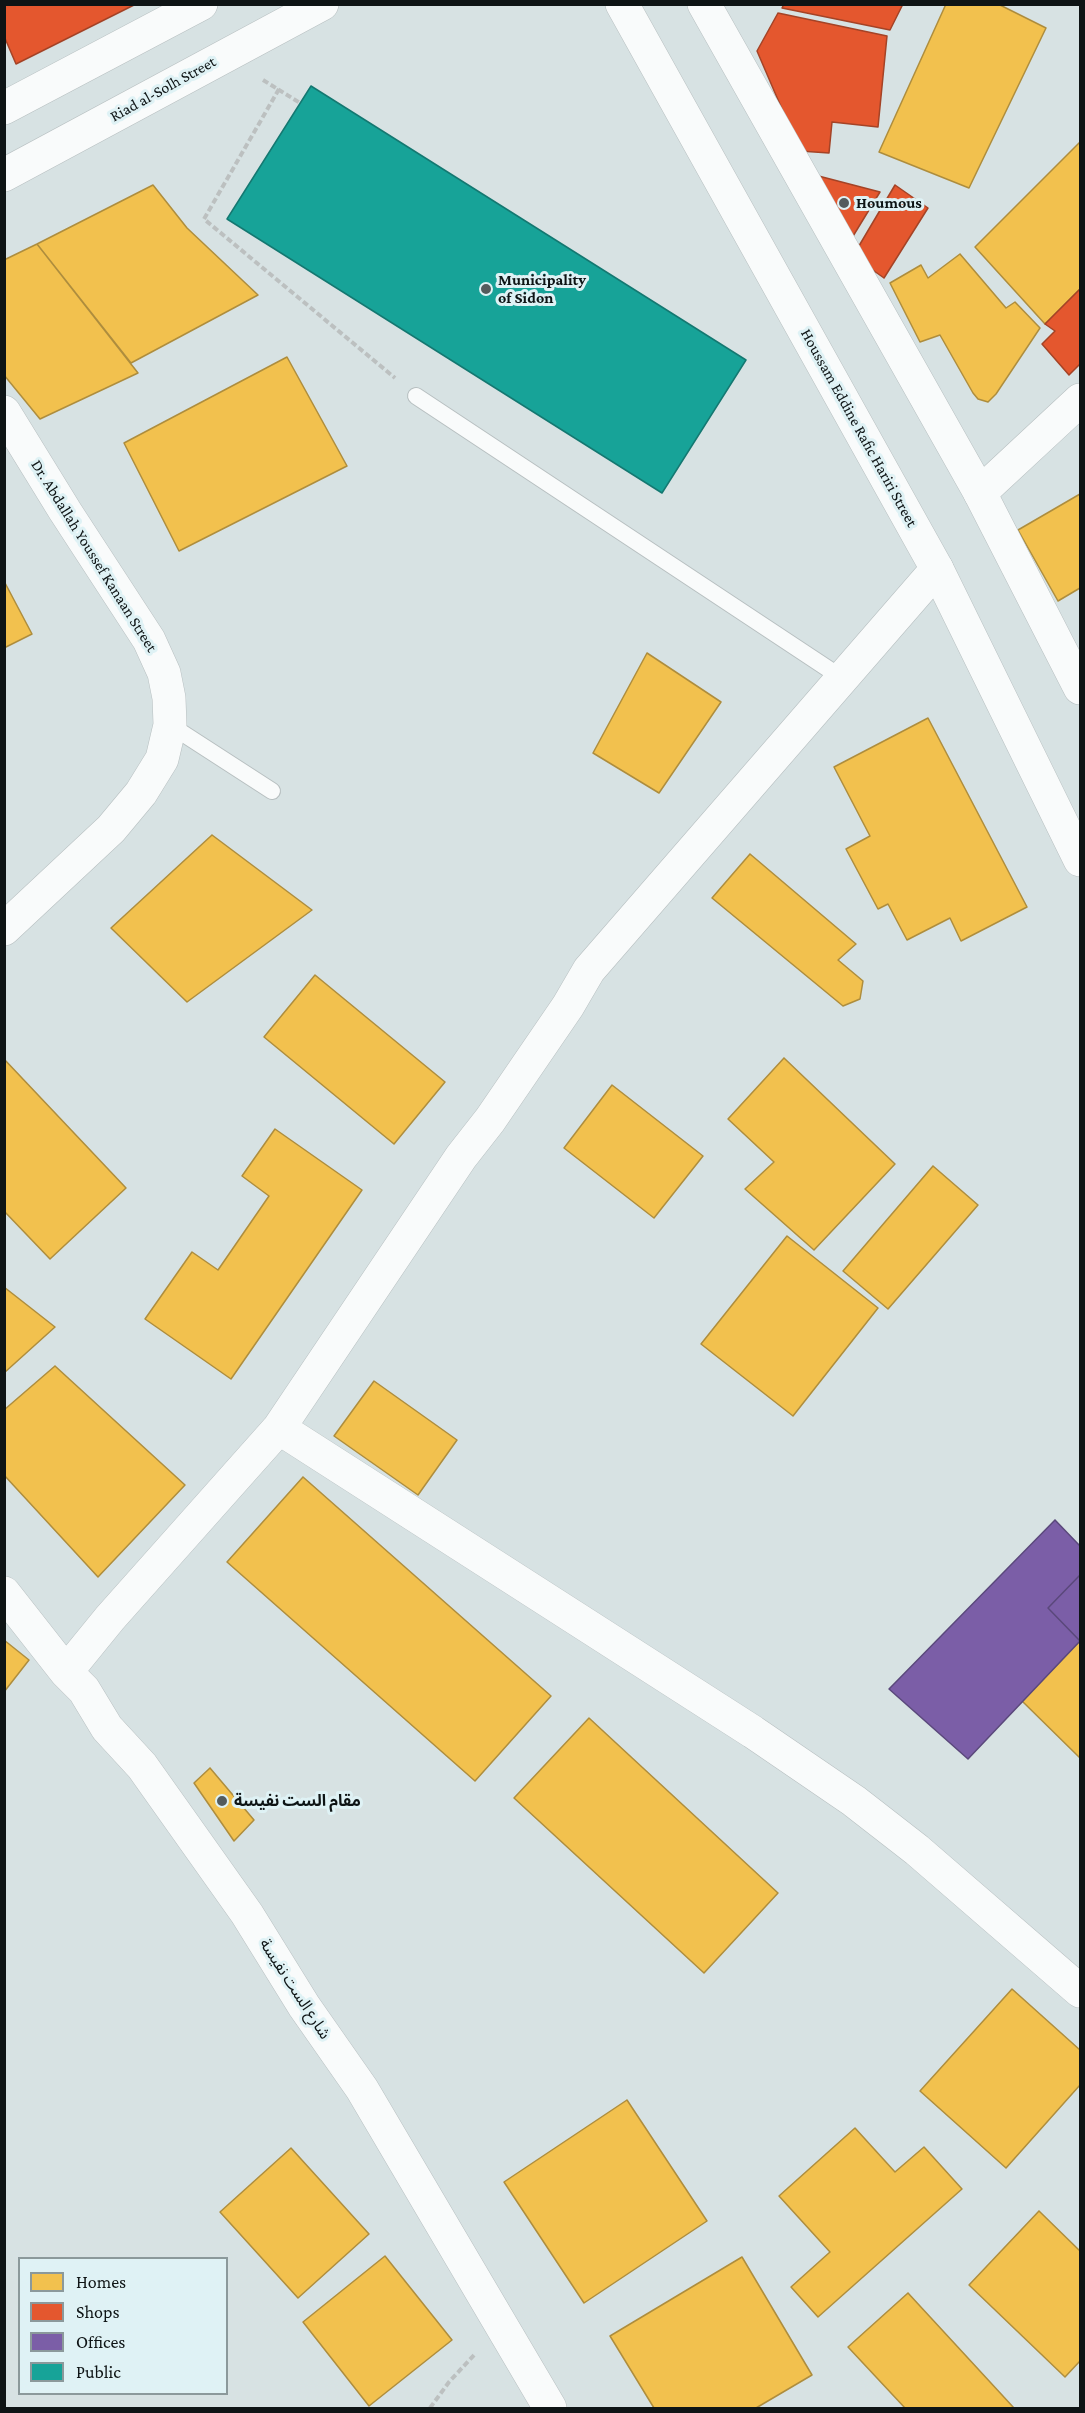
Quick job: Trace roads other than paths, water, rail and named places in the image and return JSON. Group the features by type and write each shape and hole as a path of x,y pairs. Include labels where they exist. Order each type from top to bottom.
{"street":[{"path":"4,108 201,4"},
{"name":"Riad al-Solh Street","path":"4,176 322,4"},
{"name":"Houssam Eddine Rafic Hariri Street","path":"622,4 938,569 1080,860"},
{"path":"704,4 980,494 1080,688"},
{"path":"980,494 1080,400"},
{"name":"Dr. Abdallah Youssef Kanaan Street","path":"4,412 65,511 150,640 164,673 169,698 170,725 162,759 141,794 111,829 4,929"},
{"path":"66,1672 110,1618 279,1428 461,1157 490,1120 568,1006 589,970 938,569"},
{"path":"279,1428 753,1732 854,1801 975,1899 1080,1992"},
{"name":"شارع الست نفيسة","path":"4,1593 66,1672 84,1690 107,1728 142,1766 247,1914 304,2006 362,2090 550,2409"}],"lane":[{"path":"416,396 842,678"},
{"path":"170,725 272,791"}],"place":[{"name":"Houmous","path":"844,203"},
{"name":"Municipality of Sidon","path":"486,289"},
{"name":"مقام الست نفيسة","path":"222,1801"}]}
